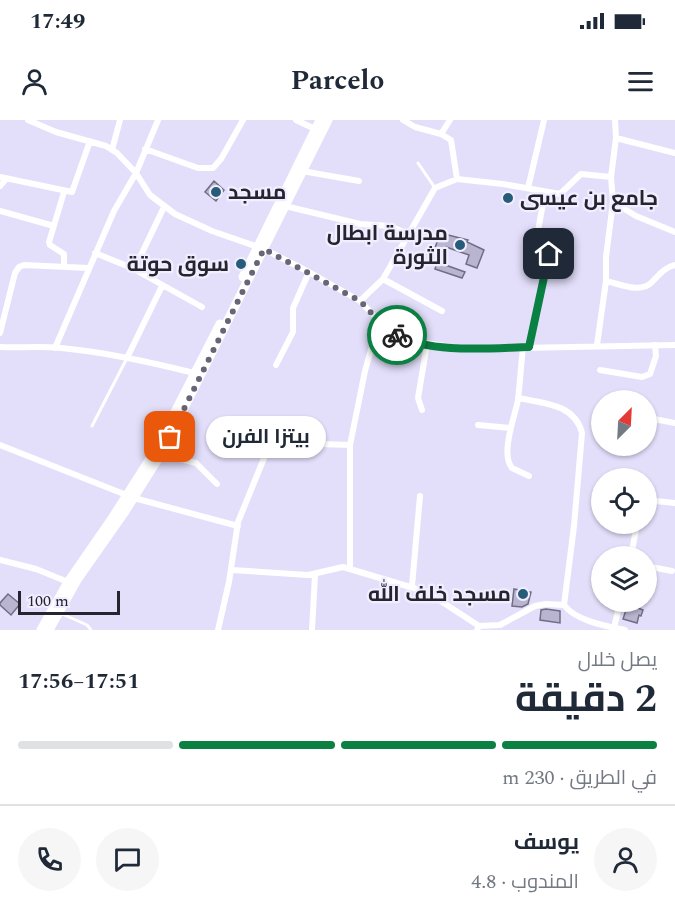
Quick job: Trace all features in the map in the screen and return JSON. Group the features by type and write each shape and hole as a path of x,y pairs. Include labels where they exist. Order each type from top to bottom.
{"main road":[{"path":"49,630 131,496 194,373 285,206 328,120"},
{"path":"41,630 68,582 161,454 318,125"}],"street":[{"path":"28,120 56,132 90,141 112,150 136,173 150,195 164,207 196,225 261,248 309,272 360,301 379,321 401,337 427,344 463,349 675,345"},
{"path":"112,150 120,120"},
{"path":"55,348 88,268 114,211 136,173 158,120"},
{"path":"145,149 198,168 213,168 221,159 243,120"},
{"path":"296,120 318,125"},
{"path":"403,120 424,131 447,137 453,144 457,179"},
{"path":"441,134 450,120"},
{"path":"528,188 544,120"},
{"path":"597,345 606,281 606,256 613,202 611,177 616,138 615,120"},
{"path":"616,138 675,153"},
{"path":"0,186 3,178 72,192 90,141"},
{"path":"302,171 359,181"},
{"path":"360,301 383,279 435,188 457,179 560,194 581,174 611,177"},
{"path":"64,192 49,242 64,254 64,267"},
{"path":"536,242 545,192"},
{"path":"613,202 636,216 675,232"},
{"path":"285,206 360,224 390,226 408,234"},
{"path":"141,255 164,207"},
{"path":"0,211 54,226"},
{"path":"95,253 132,268 202,307"},
{"path":"529,476 516,471 509,465 510,428 518,398 526,347 549,254"},
{"path":"0,333 15,273 19,267 24,265 88,268"},
{"path":"606,281 642,288 651,283 663,269 675,265"},
{"path":"276,364 293,332 292,308 309,272"},
{"path":"383,279 442,311"},
{"path":"127,358 162,286"},
{"path":"350,569 350,445 365,371 379,321"},
{"path":"422,410 418,398 427,344"},
{"path":"600,370 642,377 650,374 656,356 655,345"},
{"path":"0,347 55,348 127,358 194,373"},
{"path":"518,398 548,404 569,412 578,420 582,433 564,605"},
{"path":"657,420 675,423"},
{"path":"478,425 510,428"},
{"path":"218,630 232,570 238,526 248,496 275,434 319,444 350,445"},
{"path":"0,445 56,469 131,496 238,526"},
{"path":"161,454 196,463 217,484"},
{"path":"412,586 420,496"},
{"path":"657,501 675,502"},
{"path":"0,561 36,569 68,582"},
{"path":"232,570 315,575 338,567 350,569 427,592 478,628 500,625 535,606 546,604 564,605 572,614 625,630"},
{"path":"657,568 672,571"},
{"path":"312,630 315,575"},
{"path":"614,628 618,612"}],"lane":[{"path":"418,164 435,188"},
{"path":"92,426 127,358"},
{"path":"59,612 91,630"}],"building":[{"path":"214,181 224,190 216,201 205,192"},
{"path":"440,233 468,240 467,242 484,250 477,268 466,264 469,255 446,247 443,255 434,251"},
{"path":"437,262 465,272 462,278 435,269"},
{"path":"514,589 531,592 528,604 522,607 512,606"},
{"path":"8,594 20,604 11,615 0,605"},
{"path":"541,610 560,611 560,623 540,620"},
{"path":"625,612 642,612 637,623 623,619"}],"way so far":[{"path":"170,437 264,249 360,301 387,329 397,335"}],"place":[{"name":"مسجد","path":"216,192"},
{"name":"جامع بن عيسى","path":"508,198"},
{"name":"مدرسة ابطال الثورة","path":"460,245"},
{"name":"سوق حوتة","path":"241,264"},
{"name":"بيتزا الفرن","path":"170,437"},
{"name":"مسجد خلف الله","path":"523,594"}],"route":[{"path":"397,335 408,340 463,349 529,347 549,254"}]}
